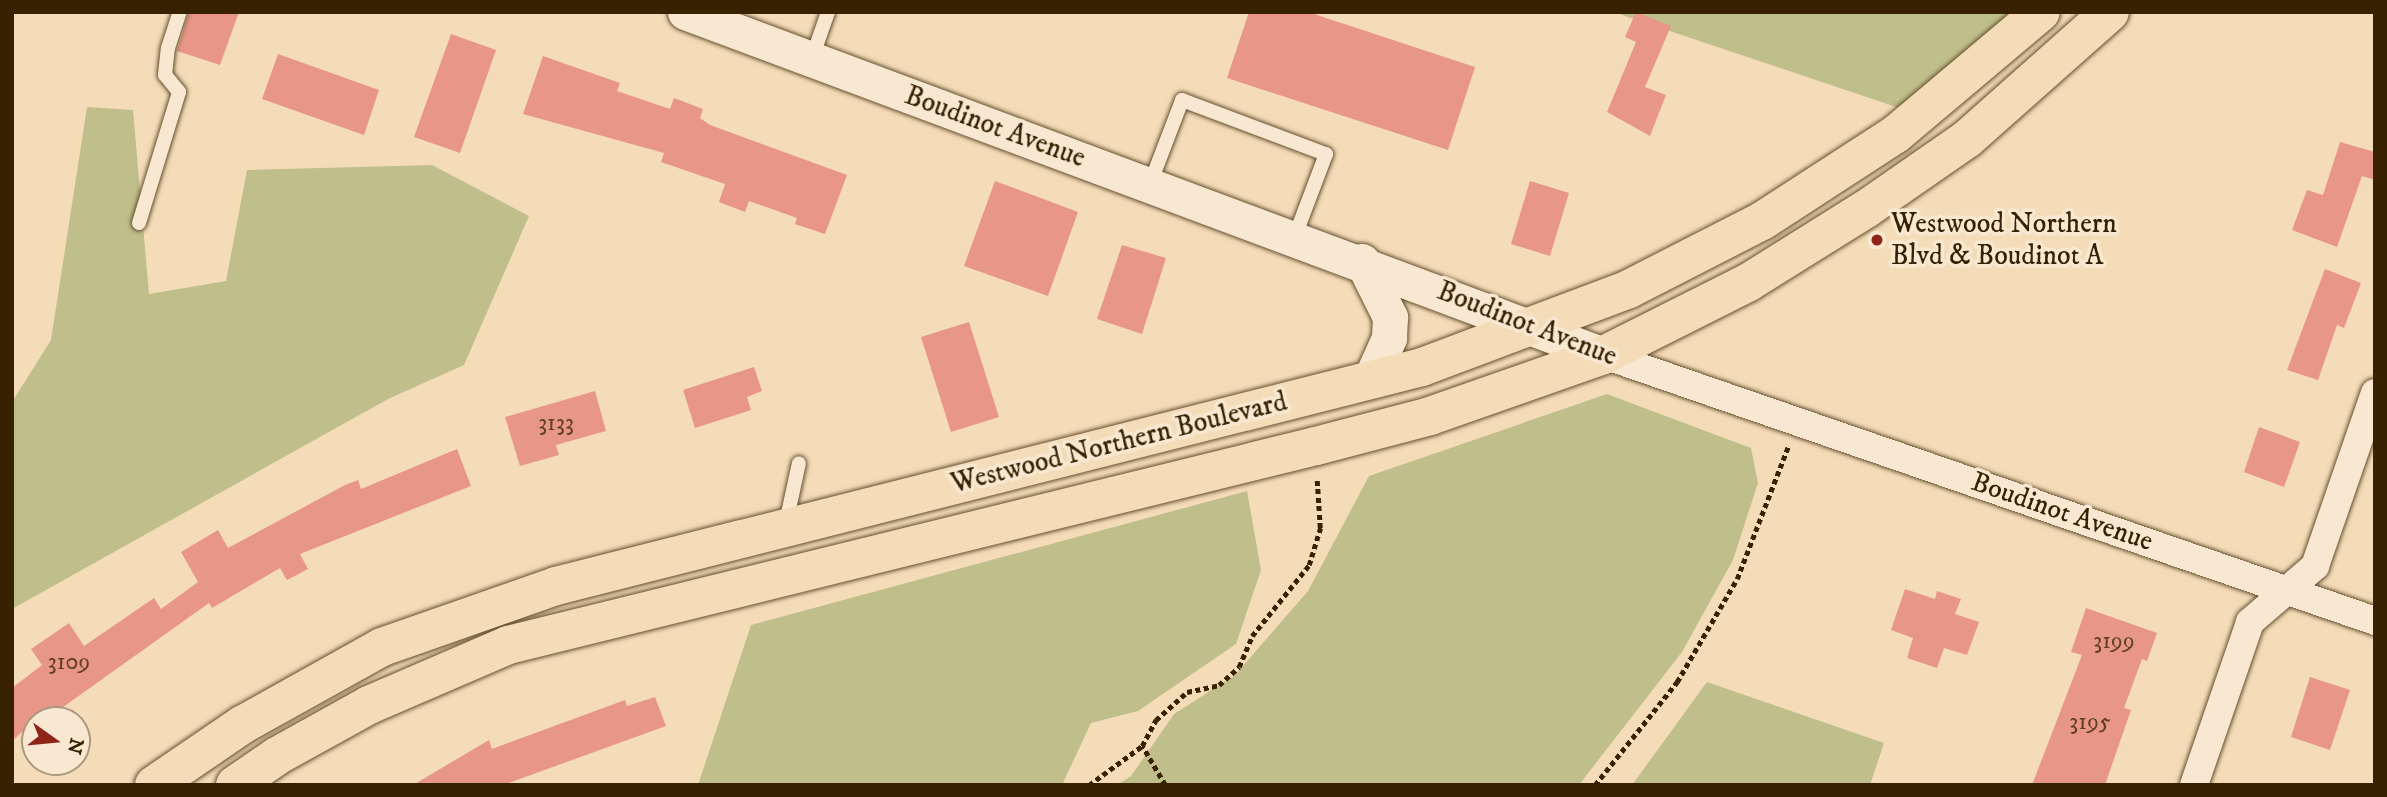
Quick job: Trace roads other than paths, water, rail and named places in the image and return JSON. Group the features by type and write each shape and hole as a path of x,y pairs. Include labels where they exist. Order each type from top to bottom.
{"main road":[{"name":"Westwood Northern Boulevard","path":"154,785 242,725 382,647 556,586 786,524 1422,367 1629,289 1762,221 1896,134 2040,12"},
{"name":"Westwood Northern Boulevard","path":"235,785 277,755 369,705 508,645 1430,416 1604,355 1749,282 1866,209 1967,139 2104,14"},
{"path":"786,524 796,573"}],"street":[{"name":"Boudinot Avenue","path":"692,13 811,60 1362,261 1604,355 2375,621"},
{"path":"1362,261 1390,317 1389,338 1370,380"},
{"path":"2194,785 2250,622 2315,566 2375,393"}],"lane":[{"path":"139,223 179,92 165,75 168,48 180,12"},
{"path":"811,60 828,12"},
{"path":"1150,184 1182,100 1326,154 1295,236"},
{"path":"786,524 799,463"}],"place":[{"name":"Westwood Northern Blvd & Boudinot A","path":"1877,240"}]}
